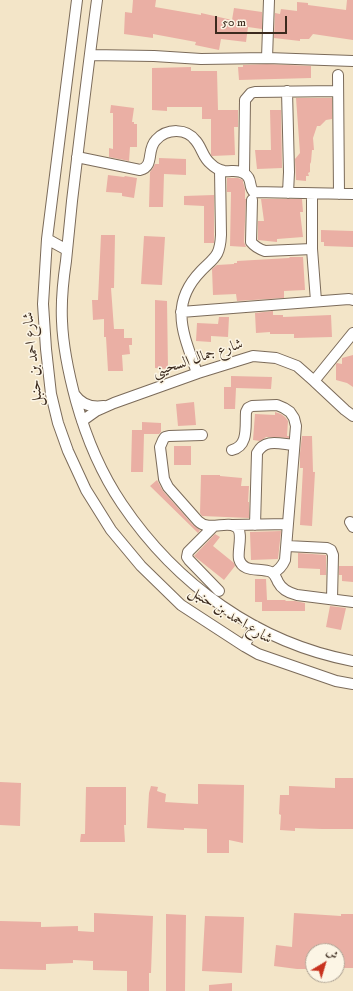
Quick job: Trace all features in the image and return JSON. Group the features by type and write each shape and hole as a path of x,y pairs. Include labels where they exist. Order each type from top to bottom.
{"street":[{"name":"شارع احمد بن حنبل","path":"77,0 47,239 43,304 51,394 58,424 68,450 86,490 111,530 141,566 181,606 258,654 336,681 353,684"},
{"name":"شارع احمد بن حنبل","path":"97,0 77,157 63,289 62,320 65,356 73,391 82,420 97,458 121,503 144,534 165,558 188,580 214,600 255,626 302,647 325,655 353,661"},
{"path":"267,58 269,0"},
{"path":"90,55 154,56 201,59 267,58 353,61"},
{"path":"338,76 339,194"},
{"path":"287,91 289,172 288,193"},
{"path":"244,173 245,100 251,93 338,91"},
{"path":"77,157 140,170 145,168 149,162 151,148 155,140 162,134 171,131 180,131 189,134 196,140 209,163 216,169 225,171 239,171 248,176 251,188 254,192 353,194"},
{"path":"197,373 182,328 181,312 188,288 201,271 211,263 217,255 220,245 220,170"},
{"path":"312,194 312,249 316,301"},
{"path":"252,200 251,242 255,246 265,251 312,249"},
{"path":"47,239 67,250"},
{"path":"181,312 316,301 353,300"},
{"path":"314,381 353,333"},
{"name":"شارع جمال السحيني","path":"106,406 197,373 253,356 276,358 297,366 353,416"},
{"path":"73,391 79,400 87,406 106,406"},
{"path":"232,450 236,449 243,443 246,412 248,408 252,406 277,405 290,412 294,418 296,426 287,546 283,566 273,574"},
{"path":"82,420 106,406"},
{"path":"202,435 169,436 162,440 160,447 164,479 168,486 198,521 204,525 214,526 288,524"},
{"path":"255,525 257,453 262,446 271,443 294,445"},
{"path":"233,525 240,531 238,558 240,562 248,568 270,571 280,586 291,593 353,602"},
{"path":"214,526 188,552 187,555 189,560 219,591"},
{"path":"287,546 327,548 331,550 333,555 332,600"},
{"path":"244,646 255,626"}],"building":[{"path":"133,0 156,0 155,7 201,15 201,13 232,20 234,8 262,12 262,29 248,27 246,42 221,39 219,50 195,45 196,42 153,34 153,38 124,34 125,12 132,13"},
{"path":"347,0 353,0 353,40 313,34 309,39 300,39 300,41 274,38 275,13 280,14 281,9 297,11 297,2 346,10"},
{"path":"267,64 311,66 311,78 239,80 238,67 243,67 243,65"},
{"path":"191,67 191,71 217,71 218,110 238,110 238,127 234,127 235,155 211,155 211,119 202,119 202,107 167,107 167,111 152,110 152,68"},
{"path":"296,98 332,98 332,119 326,120 320,126 317,126 313,138 314,150 312,150 310,172 308,173 309,176 306,176 306,181 296,180 295,159 300,153"},
{"path":"111,105 134,108 132,122 137,124 137,147 130,147 129,161 109,157 109,148 113,149 113,113 110,113"},
{"path":"270,110 281,110 282,168 257,169 255,150 271,150"},
{"path":"159,158 186,159 186,175 164,174 163,207 149,207 150,172 155,164 159,164"},
{"path":"108,175 137,178 134,198 122,196 122,193 106,192"},
{"path":"227,178 238,178 243,180 246,199 244,242 246,247 230,246 231,192 227,192"},
{"path":"214,195 214,243 204,243 204,206 184,205 184,196"},
{"path":"261,199 302,199 303,212 300,212 303,237 277,239 277,242 258,240 258,221 264,221"},
{"path":"321,230 353,231 353,247 324,246 324,242 321,242"},
{"path":"101,235 115,235 114,288 111,288 114,329 124,329 124,338 132,338 132,345 129,345 130,354 122,355 123,371 108,371 106,337 104,337 104,319 93,320 92,300 98,300"},
{"path":"144,236 165,237 162,285 141,284"},
{"path":"303,257 305,290 284,291 284,298 237,301 236,294 213,295 212,269 217,265 234,264 237,263 237,261"},
{"path":"155,300 167,301 168,369 155,368"},
{"path":"273,311 273,315 283,315 283,317 331,315 332,337 294,338 294,334 270,334 270,332 256,333 255,313"},
{"path":"219,317 229,317 228,337 211,336 211,342 196,341 197,323 218,324"},
{"path":"353,355 353,387 347,383 336,380 336,364 342,364 342,358"},
{"path":"231,376 272,377 271,389 236,388 235,409 224,409 224,387 231,387"},
{"path":"194,402 196,425 178,426 176,404"},
{"path":"275,412 281,414 288,421 287,436 289,436 289,438 266,437 260,441 253,440 255,414 275,415"},
{"path":"142,422 161,423 161,432 159,434 144,434 143,472 131,472 132,430 142,430"},
{"path":"302,436 312,436 313,472 315,472 312,526 300,525 303,468 300,468"},
{"path":"174,446 191,446 191,465 174,465"},
{"path":"201,475 220,475 242,478 241,486 249,486 249,518 202,516 200,513"},
{"path":"157,480 163,491 193,525 200,530 198,533 150,486"},
{"path":"281,531 278,559 251,560 250,532"},
{"path":"215,534 220,537 213,546 234,563 235,566 224,580 194,556"},
{"path":"298,553 326,555 326,575 320,575 320,569 298,568"},
{"path":"339,566 353,566 353,582 342,581 342,575 339,575"},
{"path":"255,579 266,579 267,600 285,600 305,603 305,611 262,611 262,602 255,602"},
{"path":"330,606 346,608 341,630 326,627"},
{"path":"335,778 353,778 353,829 295,828 295,831 280,830 280,795 289,795 289,786 335,788"},
{"path":"0,782 21,783 20,826 0,825"},
{"path":"198,784 244,785 243,843 229,840 229,853 207,853 207,829 184,828 184,830 147,828 149,793 151,786 158,787 157,791 166,794 165,802 198,804"},
{"path":"86,787 126,787 126,825 124,825 125,842 80,842 81,834 85,834"},
{"path":"94,913 153,916 149,991 127,991 127,971 93,970 93,961 73,960 73,963 46,964 46,970 0,969 0,921 41,922 41,927 78,926 78,931 94,932"},
{"path":"294,913 341,916 341,914 353,914 353,968 345,968 345,943 305,943 305,969 274,966 276,945 292,947"},
{"path":"166,914 186,915 185,991 166,991"},
{"path":"205,916 244,917 242,973 202,971"},
{"path":"232,983 232,991 209,991 209,985"}]}
